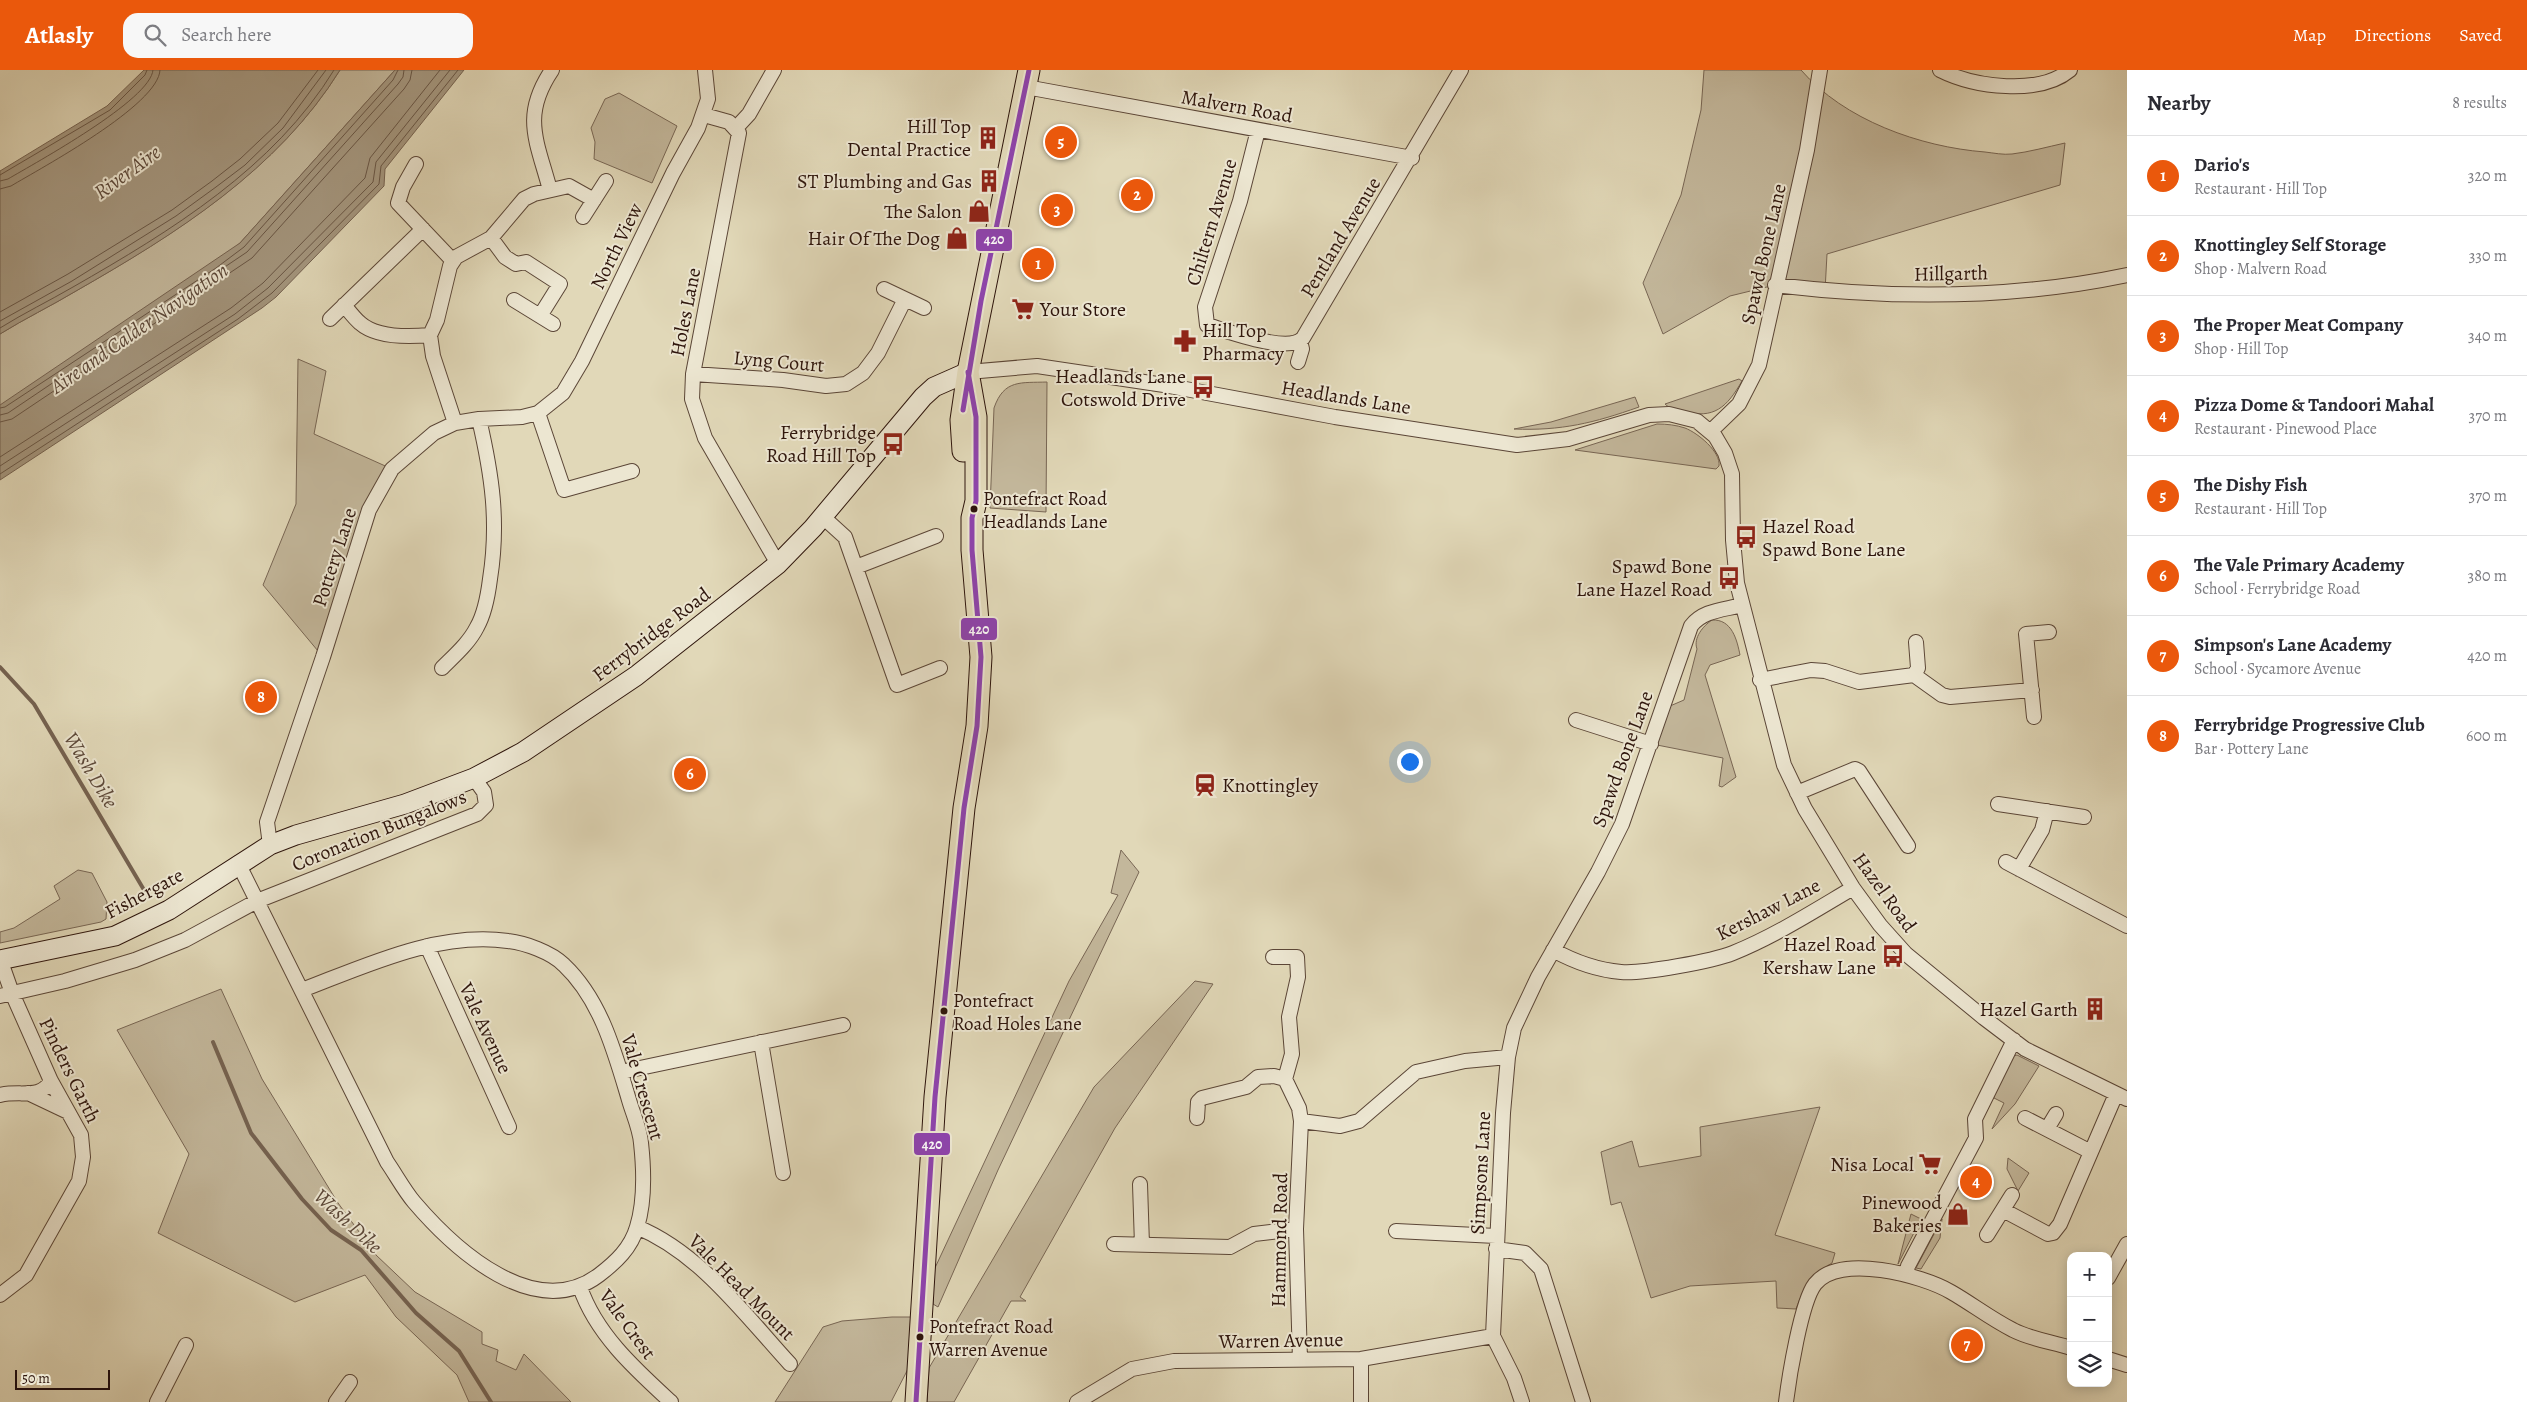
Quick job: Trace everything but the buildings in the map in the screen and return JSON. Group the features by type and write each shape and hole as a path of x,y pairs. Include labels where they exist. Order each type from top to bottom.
{"main road":[{"path":"916,1402 934,1107 946,967 964,808 977,726 981,657 972,550 972,518 976,501 976,417 968,372 1027,78"},
{"name":"Ferrybridge Road","path":"296,835 405,804 474,778 523,752 636,676 778,564 823,517 923,397 934,387 968,372"},
{"name":"Fishergate","path":"0,960 115,936 169,910 270,845 296,835"}],"street":[{"path":"550,190 533,117 536,100 552,70"},
{"path":"705,70 708,86 704,114 729,122 736,128 749,114 774,70"},
{"name":"Pentland Avenue","path":"1302,339 1412,158 1461,70"},
{"path":"1940,70 1981,82 2012,86 2040,84 2064,75 2070,70"},
{"name":"Spawd Bone Lane","path":"1711,431 1739,404 1758,365 1812,123 1820,72"},
{"name":"Malvern Road","path":"1027,78 1258,130 1412,158"},
{"name":"North View","path":"563,393 582,361 704,114"},
{"name":"Holes Lane","path":"736,128 739,133 693,374 692,399 709,445 778,564"},
{"name":"Chiltern Avenue","path":"1258,130 1240,201 1205,307 1207,325 1277,343 1302,339"},
{"path":"416,164 403,186 398,203 453,261"},
{"path":"583,217 606,181"},
{"path":"455,423 433,356 430,335 437,320 450,266 453,261 456,257 491,238 524,199 569,186 594,200"},
{"path":"330,318 423,230"},
{"path":"491,238 505,257 516,264 526,262 560,284 540,316"},
{"name":"Hillgarth","path":"1776,285 1825,291 2011,292 2081,285 2127,275"},
{"path":"884,289 924,308"},
{"name":"Lyng Court","path":"693,374 783,380 826,386 846,384 863,373 878,352 905,299"},
{"path":"514,300 553,324"},
{"path":"344,305 359,323 378,332 413,336 430,335"},
{"path":"1298,362 1302,349 1302,339"},
{"name":"Headlands Lane","path":"968,372 1037,366 1164,385 1335,417 1511,444 1534,444 1568,439 1649,415 1669,414 1686,417 1697,421 1711,431"},
{"name":"Pottery Lane","path":"270,845 267,822 323,657 369,510 392,469 434,433 455,423 479,419 522,417 538,413 563,393"},
{"path":"538,413 564,490 632,471"},
{"path":"442,668 460,651 479,625 488,596 495,505 479,419"},
{"name":"Hazel Road","path":"1711,431 1725,453 1732,474 1732,540 1742,606 1784,765 1853,888 1880,925 1906,954 2025,1049 2122,1097"},
{"path":"823,517 845,538 897,685 940,668"},
{"path":"856,567 936,536"},
{"name":"Spawd Bone Lane","path":"1553,950 1612,845 1651,744 1691,626 1697,619 1710,612 1742,606"},
{"path":"2034,717 2026,634 2049,632"},
{"path":"1914,675 1918,668 1916,642"},
{"path":"1760,680 1811,670 1859,682 1914,675 1938,692 1950,697 2032,690"},
{"path":"1576,720 1651,744"},
{"path":"1798,793 1855,769 1859,771 1908,846"},
{"name":"Coronation Bungalows","path":"257,900 477,814 486,805 484,792 474,778"},
{"path":"1998,804 2084,817"},
{"path":"2019,869 2042,830 2047,812"},
{"path":"2006,862 2127,926"},
{"name":"Vale Crescent","path":"238,864 387,1162 414,1202 474,1260 500,1276 527,1287 549,1291 580,1287 616,1262 632,1241 637,1227 643,1184 641,1141 621,1072 603,1023 584,987 563,963 539,950 510,941 480,938 427,946 364,966 302,990"},
{"name":"Kershaw Lane","path":"1553,950 1572,960 1622,972 1681,965 1732,954 1783,929 1853,888"},
{"path":"6,994 65,981 135,960 185,940 257,900"},
{"name":"Vale Avenue","path":"427,946 509,1126"},
{"name":"Simpsons Lane","path":"1522,1402 1514,1378 1493,1336 1496,1243 1508,1057 1514,1028 1522,1007 1553,950"},
{"path":"1197,1118 1198,1102 1202,1098 1246,1087 1258,1077 1274,1076 1285,1080 1292,1054 1289,1017 1298,977 1297,957 1273,957"},
{"name":"Pinders Garth","path":"0,960 6,994 81,1135 83,1157 79,1181 26,1275 0,1295"},
{"path":"621,1072 843,1025"},
{"path":"1906,1276 1908,1266 1971,1148 1977,1134 1975,1118 2014,1040"},
{"path":"762,1042 783,1172"},
{"path":"1300,1121 1340,1126 1359,1121 1416,1072 1465,1061 1508,1057"},
{"path":"0,1096 14,1092 39,1093 47,1088 51,1080"},
{"name":"Hammond Road","path":"1285,1080 1299,1108 1300,1121 1296,1229 1300,1359"},
{"path":"28,1093 68,1112"},
{"path":"2003,1210 2048,1234 2053,1233 2060,1224 2091,1152 2122,1097"},
{"path":"2047,1129 2056,1114"},
{"path":"2025,1118 2091,1152"},
{"path":"1140,1184 1142,1244"},
{"path":"1987,1235 2012,1195"},
{"name":"Vale Head Mount","path":"637,1227 657,1236 678,1250 730,1297 790,1364"},
{"path":"1114,1244 1189,1248 1230,1247 1254,1234 1296,1229"},
{"path":"1396,1231 1496,1243 1526,1253 1541,1269 1583,1402"},
{"path":"2112,1271 2127,1244"},
{"path":"1786,1402 1791,1367 1805,1307 1815,1284 1835,1271 1849,1269 1890,1271 1906,1276 1950,1291 1984,1315 2015,1332 2067,1346"},
{"name":"Vale Crest","path":"580,1287 586,1304 629,1364 671,1402"},
{"name":"Warren Avenue","path":"1077,1402 1132,1370 1174,1361 1361,1359 1493,1336"},
{"path":"157,1402 186,1345"},
{"path":"1361,1359 1361,1402"},
{"path":"2112,1360 2127,1365"},
{"path":"336,1402 350,1382"}],"shaded area":[{"path":"340,70 395,70 240,243 213,267 0,406 0,334 113,269 187,222 222,197 287,139 315,106"},
{"path":"1704,70 1801,70 1819,88 1861,117 1885,128 1935,144 1960,149 2009,154 2065,143 2060,185 1827,254 1825,291 1775,285 1730,296 1663,334 1643,283 1681,195 1701,110"},
{"path":"619,93 677,126 652,183 594,159 595,142 591,128 605,99"},
{"path":"298,359 326,371 314,434 392,469 369,510 323,657 263,585 296,504"},
{"path":"1739,379 1742,381 1731,398 1718,409 1711,412 1703,414 1694,413 1673,409 1665,404"},
{"path":"1047,382 1046,512 990,508 994,408 998,399 1008,387 1014,384"},
{"path":"1635,397 1639,407 1592,422 1547,429 1514,429 1551,422"},
{"path":"1657,424 1682,427 1696,434 1713,449 1719,461 1719,466 1716,469 1575,450"},
{"path":"1712,620 1724,623 1729,627 1735,637 1740,655 1710,665 1705,675 1736,777 1722,787 1719,786 1723,758 1657,745 1670,706 1684,700 1697,649 1696,641 1702,629"},
{"path":"1121,850 1139,872 998,1170 938,1307 933,1304 934,1270 1069,981 1118,895 1111,893"},
{"path":"78,870 92,873 107,902 106,919 101,922 0,943 0,932 14,928 60,899 54,886"},
{"path":"1195,981 1213,984 1115,1128 1020,1297 1026,1301 1011,1301 954,1402 927,1402 929,1368 1094,1087"},
{"path":"221,989 262,1079 338,1203 376,1255 415,1292 482,1332 482,1344 498,1350 496,1361 516,1370 524,1354 571,1402 469,1402 457,1375 396,1317 365,1275 295,1302 158,1233 189,1154 117,1030"},
{"path":"2017,1055 2039,1066 2015,1104 1992,1129 2004,1103 1994,1098 1993,1093 2013,1056"},
{"path":"1820,1107 1775,1235 1835,1253 1832,1263 1818,1272 1809,1282 1796,1309 1777,1308 1776,1281 1690,1286 1651,1298 1621,1202 1611,1205 1601,1152 1632,1141 1639,1167 1701,1156 1700,1127"},
{"path":"2008,1158 2029,1173 2018,1191 2007,1169"},
{"path":"1911,1214 1921,1219 1898,1264"},
{"path":"1942,1219 1940,1238 1921,1269 1916,1268"},
{"path":"911,1317 908,1369 891,1402 775,1402 823,1327 842,1321"}],"water":[{"name":"River Aire","path":"144,70 340,70 315,106 287,139 256,169 222,197 114,269 0,334 0,171 107,106"},
{"name":"Aire and Calder Navigation","path":"395,70 464,70 385,169 384,186 276,297 262,308 0,480 0,405 240,243"}],"waterway":[{"name":"Wash Dike","path":"0,667 34,704 147,895"},
{"name":"Wash Dike","path":"213,1042 251,1133 302,1199 331,1230 361,1250 416,1313 459,1351 491,1402"}],"transit line":[{"name":"420","path":"963,410 981,301 1029,70"},
{"name":"420","path":"916,1402 935,1097 964,808 977,726 981,657 972,550 972,518 976,501 976,417 968,372"}],"place":[{"name":"Hill Top Dental Practice","path":"988,138"},
{"name":"The Dishy Fish","path":"1061,142"},
{"name":"ST Plumbing and Gas","path":"989,181"},
{"name":"Knottingley Self Storage","path":"1137,195"},
{"name":"The Proper Meat Company","path":"1057,210"},
{"name":"The Salon","path":"979,211"},
{"name":"Hair Of The Dog","path":"957,238"},
{"name":"Dario's","path":"1038,264"},
{"name":"Your Store","path":"1023,309"},
{"name":"Hill Top Pharmacy","path":"1185,341"},
{"name":"Headlands Lane Cotswold Drive","path":"1203,387"},
{"name":"Ferrybridge Road Hill Top","path":"893,444"},
{"name":"Pontefract Road Headlands Lane","path":"974,509"},
{"name":"Hazel Road Spawd Bone Lane","path":"1746,537"},
{"name":"Spawd Bone Lane Hazel Road","path":"1729,578"},
{"name":"Ferrybridge Progressive Club","path":"261,697"},
{"name":"The Vale Primary Academy","path":"690,774"},
{"name":"Knottingley","path":"1205,785"},
{"name":"Hazel Road Kershaw Lane","path":"1893,956"},
{"name":"Hazel Garth","path":"2095,1009"},
{"name":"Pontefract Road Holes Lane","path":"944,1011"},
{"name":"Nisa Local","path":"1930,1164"},
{"name":"Pizza Dome & Tandoori Mahal","path":"1976,1182"},
{"name":"Pinewood Bakeries","path":"1958,1214"},
{"name":"Pontefract Road Warren Avenue","path":"920,1337"},
{"name":"Simpson's Lane Academy","path":"1967,1345"}]}
